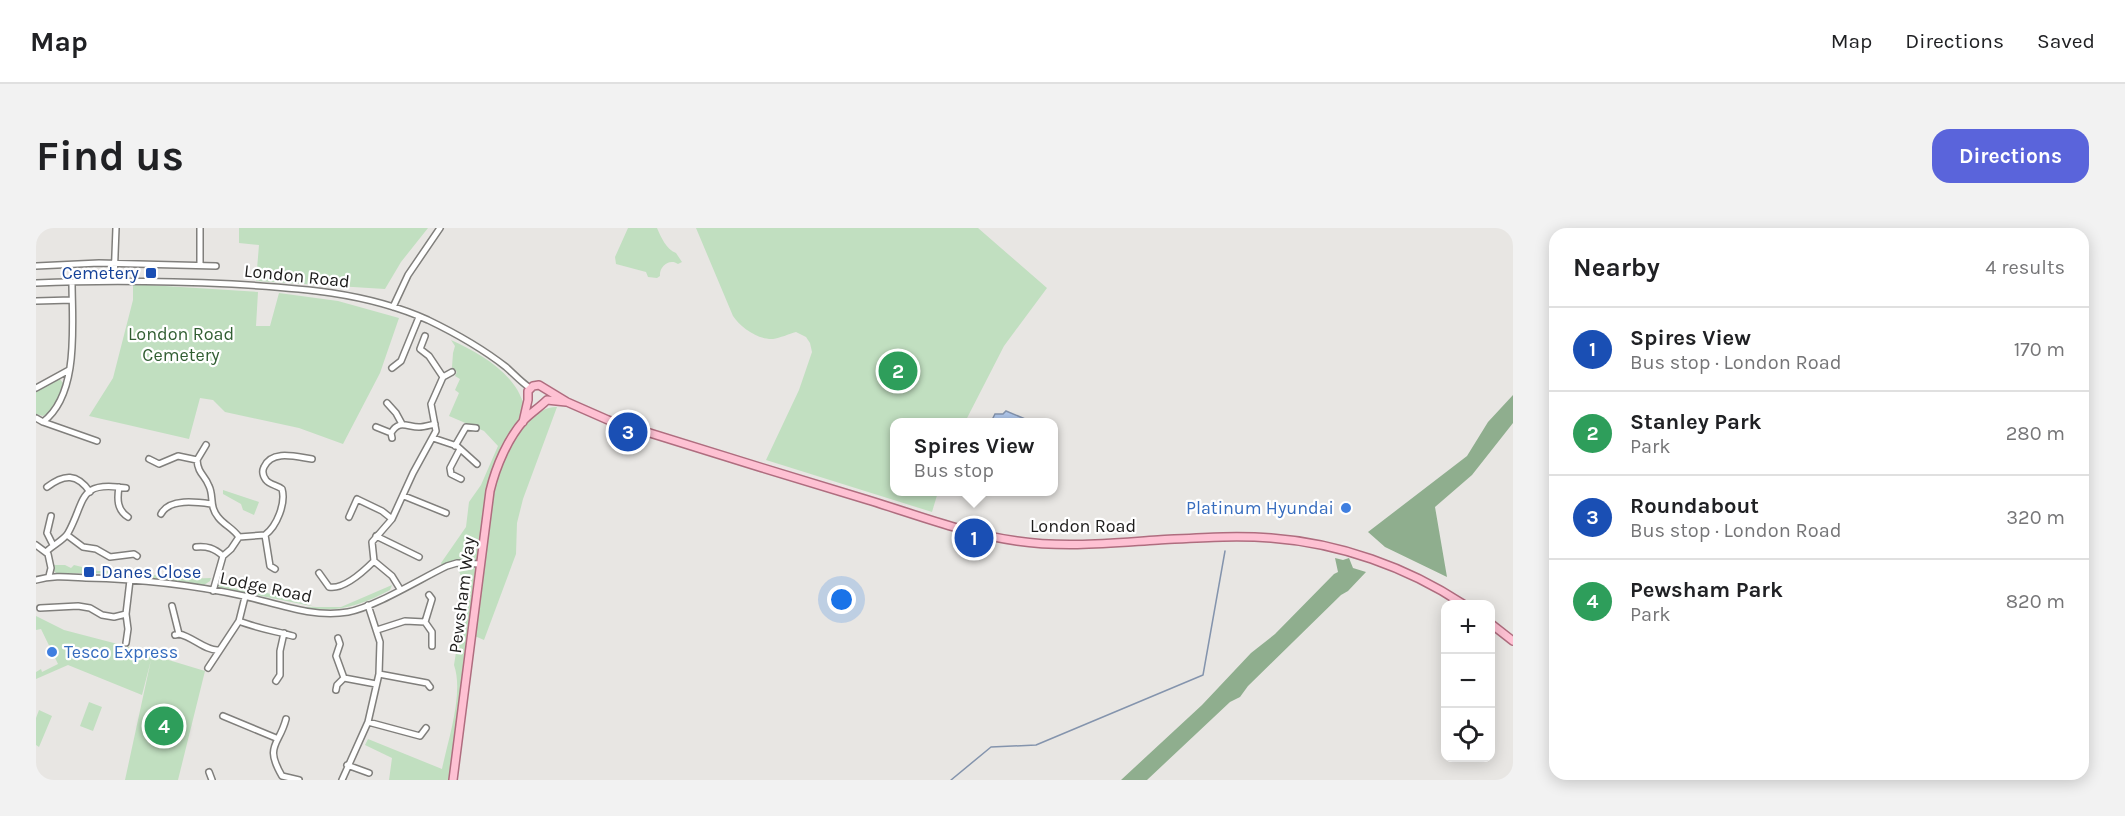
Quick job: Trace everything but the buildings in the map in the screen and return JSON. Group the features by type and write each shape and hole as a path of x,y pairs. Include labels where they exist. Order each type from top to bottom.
{"main road":[{"name":"London Road","path":"530,388 539,385 567,402 608,420 982,534 1017,541 1058,544 1235,537 1294,541 1348,552 1390,566 1456,600"},
{"path":"530,388 527,394 528,400 539,405 547,400 547,390"},
{"name":"Pewsham Way","path":"522,422 528,400"},
{"name":"London Road","path":"547,400 567,402"},
{"name":"Pewsham Way","path":"453,780 494,476 502,454 522,422 539,405"},
{"path":"1495,627 1513,641"}],"street":[{"path":"114,281 116,228"},
{"path":"200,266 201,228"},
{"path":"393,307 408,275 440,228"},
{"path":"36,266 116,264 216,266"},
{"path":"43,422 57,410 69,370 72,353 72,282"},
{"name":"London Road","path":"36,283 192,282 306,289 345,294 393,307 438,325 485,353 530,388"},
{"path":"36,302 72,300"},
{"path":"392,368 401,361 419,317"},
{"path":"425,336 420,349 429,356 443,377"},
{"path":"36,388 69,370"},
{"path":"400,589 392,576 374,561 371,546 376,536 392,519 413,473 433,438 436,431 430,404 443,377 452,372"},
{"path":"387,403 402,424"},
{"path":"36,418 97,441"},
{"path":"376,427 391,435 393,428 402,424 421,427 435,424"},
{"path":"461,479 451,474 450,468 466,427 476,428"},
{"path":"433,438 458,448 474,459"},
{"path":"206,446 197,460 200,474 210,487 211,504 219,519 234,530 239,537"},
{"path":"149,459 159,464 178,456 197,460"},
{"path":"239,537 265,535 276,524 284,497 282,489 267,482 263,471 265,464 271,458 280,456 312,459"},
{"path":"47,487 62,478 75,478 83,482 90,492"},
{"path":"46,551 67,535 78,507 90,492 102,486 122,488 118,502 121,513 118,519"},
{"path":"349,517 360,491"},
{"path":"284,497 292,496"},
{"path":"404,496 447,513"},
{"path":"357,499 382,511 392,519"},
{"path":"161,514 163,509 176,503 211,504"},
{"path":"121,513 128,517"},
{"path":"51,516 47,533 53,545"},
{"path":"67,535 83,547 96,549 110,557 135,553"},
{"path":"265,535 270,568"},
{"path":"376,536 419,557"},
{"path":"213,591 223,556 239,537"},
{"path":"196,547 205,543 223,556"},
{"path":"36,545 46,551 50,562 49,576"},
{"path":"319,577 328,587 336,587 355,577 374,561"},
{"name":"Lodge Road","path":"36,580 49,576 130,580 213,591 327,614 349,612 368,605 447,566 457,563 481,564"},
{"path":"126,644 128,629 126,614 130,580"},
{"path":"208,668 239,621 245,597"},
{"path":"425,622 432,598"},
{"path":"342,780 368,722 379,674 380,642 368,605"},
{"path":"40,608 78,606 114,617 126,614"},
{"path":"175,610 177,634 191,637 208,649 218,650"},
{"path":"239,621 252,627 293,636"},
{"path":"377,630 405,621 425,622 430,627 431,644"},
{"path":"276,681 280,675 280,651 284,633"},
{"path":"340,642 336,656 344,678"},
{"path":"379,674 428,682"},
{"path":"344,678 376,684"},
{"path":"336,690 337,685 344,678"},
{"path":"225,718 276,738"},
{"path":"286,720 286,729 276,738 273,749 274,758 281,778 299,780"},
{"path":"368,722 421,739 426,729"},
{"path":"347,765 366,773 362,780"},
{"path":"209,772 214,780"}],"green space":[{"path":"239,228 428,228 401,262 385,289 256,281 259,245 239,243"},
{"path":"628,228 657,228 667,246 682,262 666,264 657,278 648,277 646,272 616,264 615,257"},
{"path":"696,228 978,228 1047,288 1004,346 967,418 890,418 890,496 937,496 932,512 766,460 799,390 812,352 810,343 806,337 796,332 773,339 761,337 750,332 733,316"},
{"name":"London Road Cemetery","path":"133,284 258,292 256,326 270,326 279,293 338,301 399,318 380,373 343,444 299,428 225,412 213,400 200,398 189,439 89,416 113,378 133,300"},
{"path":"451,340 484,358 505,374 513,384 524,406 516,426 546,409 557,407 523,499 517,523 516,554 484,640 477,637 469,638 450,780 389,780 392,758 365,745 368,739 442,769 456,703 457,676 454,665 466,589 457,566 444,570 441,563 466,527 469,502 481,485 498,446 484,431 449,416 459,393 455,390 460,379 455,376 457,372 452,367 455,346"},
{"path":"59,378 63,383 54,406 43,416 36,414 36,391"},
{"path":"1513,395 1513,423 1472,475 1435,507 1447,577 1385,547 1368,532 1467,456 1488,422"},
{"path":"223,490 259,502 254,515 243,510 241,504 223,494"},
{"path":"1335,558 1343,560 1349,558 1353,568 1366,572 1248,686 1240,697 1230,702 1147,780 1121,780 1202,705 1251,653 1275,634 1338,572"},
{"path":"53,565 65,565 71,568 74,565 98,571 116,571 146,576 148,574 179,578 211,578 204,585 129,575 57,574 53,570"},
{"path":"218,582 244,590 253,589 316,607 221,588 217,585"},
{"path":"392,585 390,590 379,596 347,607 325,610 301,607 341,607"},
{"path":"36,616 64,630 152,653 152,655 205,671 178,780 125,780 151,660 142,695 68,665 36,679 36,672 41,669 42,672 58,664 41,629 36,630"},
{"path":"89,702 102,707 93,731 80,726"},
{"path":"39,710 52,716 39,747 36,745 36,718"}],"water":[{"path":"1006,411 1023,418 993,418 995,414 1003,414"}],"waterway":[{"path":"951,780 991,747 1036,745 1203,675 1225,551"}],"place":[{"name":"Cemetery","path":"151,273"},
{"name":"Stanley Park","path":"898,371"},
{"name":"Roundabout","path":"628,432"},
{"name":"Platinum Hyundai","path":"1346,508"},
{"name":"Spires View","path":"974,538"},
{"name":"Danes Close","path":"89,572"},
{"name":"Tesco Express","path":"52,652"},
{"name":"Pewsham Park","path":"164,726"}]}
